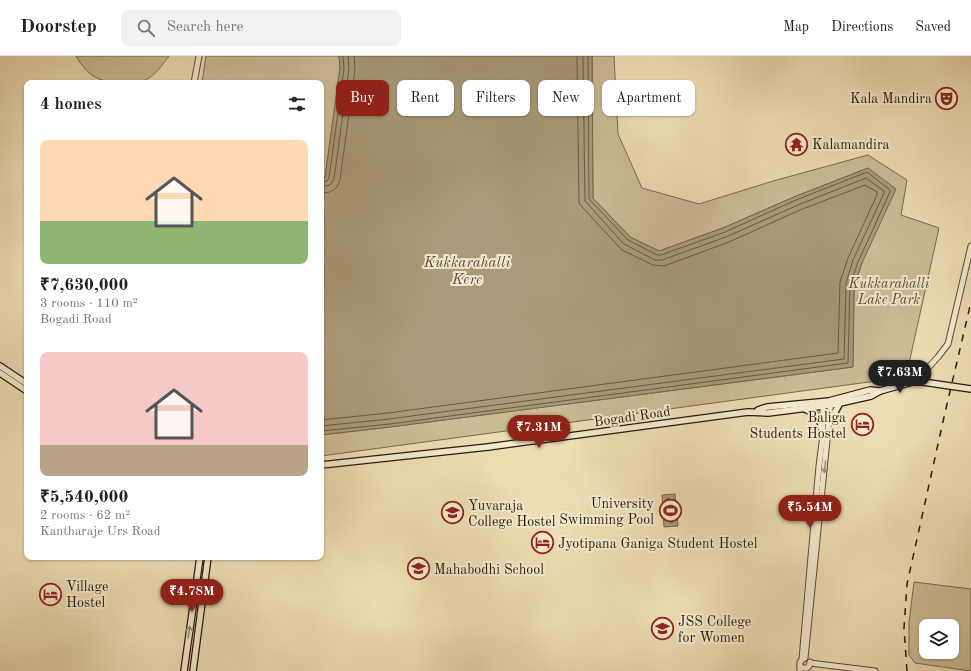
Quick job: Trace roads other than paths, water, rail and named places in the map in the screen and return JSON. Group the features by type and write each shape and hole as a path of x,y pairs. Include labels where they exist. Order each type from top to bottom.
{"main road":[{"path":"0,366 24,382"},
{"path":"0,373 24,389"},
{"path":"916,381 971,389"},
{"name":"Bogadi Road","path":"324,465 488,447 767,408 840,403 871,396 880,391 916,381"},
{"name":"Bogadi Road","path":"831,403 870,390 880,391"},
{"path":"829,423 840,403"},
{"name":"Bogadi Road","path":"754,411 768,413 804,409 823,404"},
{"path":"804,409 814,413 817,416 821,422 823,435"},
{"path":"184,671 200,560"},
{"path":"193,671 208,560"}],"street":[{"path":"195,80 199,56"},
{"path":"916,381 948,344 971,246"},
{"path":"819,497 831,403"},
{"path":"810,663 808,667 802,669 800,662 804,659 819,497 823,435 823,404"},
{"path":"804,659 809,660 810,663 875,671"}],"water":[{"name":"Kukkarahalli Kere","path":"339,56 592,56 592,80 538,80 538,116 592,116 593,198 630,237 659,251 723,228 794,197 868,168 896,189 862,263 854,286 853,367 324,435 324,178 336,97 336,116 389,116 389,80 338,80 340,68"},
{"name":"University Swimming Pool","path":"675,494 678,526 664,527 662,495"}],"railway":[{"path":"907,671 904,628 907,584 971,302"}],"place":[{"name":"Kala Mandira","path":"947,98"},
{"name":"Kalamandira","path":"797,144"},
{"name":"Baliga Students Hostel","path":"862,425"},
{"name":"University Swimming Pool","path":"670,511"},
{"name":"Yuvaraja College Hostel","path":"452,513"},
{"name":"Jyotipana Ganiga Student Hostel","path":"543,543"},
{"name":"Mahabodhi School","path":"418,569"},
{"name":"Village Hostel","path":"50,594"},
{"name":"JSS College for Women","path":"662,629"}],"park label":[{"name":"Kukkarahalli Lake Park","path":"889,292"}]}
